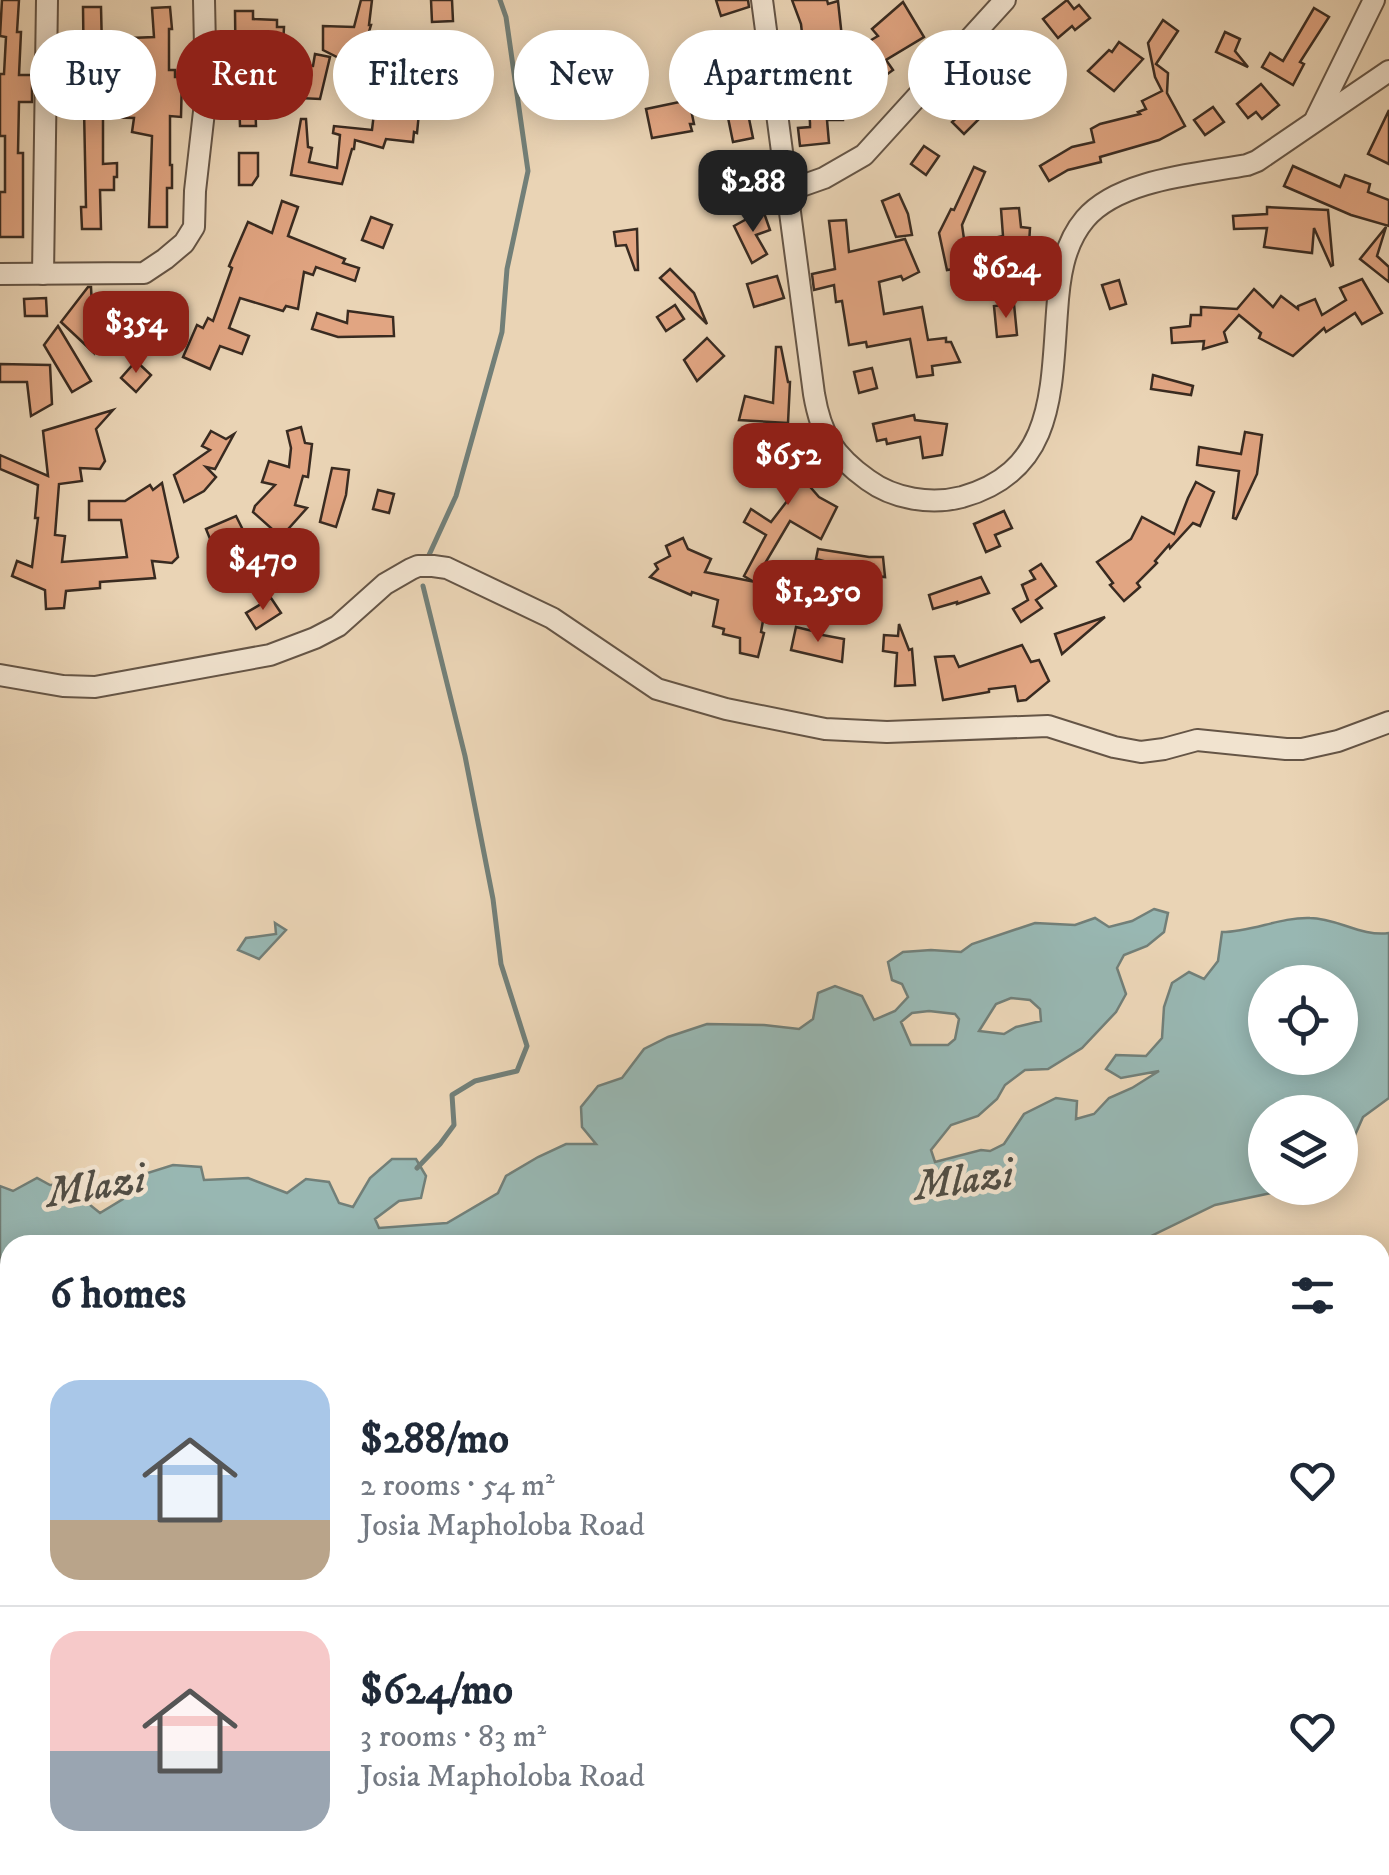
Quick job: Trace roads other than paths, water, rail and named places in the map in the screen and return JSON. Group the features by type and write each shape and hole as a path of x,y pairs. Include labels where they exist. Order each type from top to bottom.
{"street":[{"path":"43,274 47,0"},
{"path":"0,274 144,273 184,243 194,228 206,94 204,0"},
{"path":"762,0 820,425 844,460 878,487 930,501 984,490 1018,468 1026,458 1038,436 1051,383 1060,277 1069,248 1086,218 1106,202 1138,187 1257,161 1389,71"},
{"path":"787,191 824,178 864,154 1005,0"},
{"path":"1315,120 1374,0"},
{"path":"0,675 63,686 95,687 270,655 338,626 385,584 418,566 434,566 461,574 552,618 657,689 726,709 825,729 887,732 1048,726 1141,752 1198,740 1302,749 1389,722"}],"water":[{"name":"Mlazi","path":"1154,909 1168,913 1164,932 1147,946 1124,955 1117,968 1126,994 1116,1012 1082,1048 1048,1069 1025,1070 1005,1085 997,1099 978,1116 951,1125 931,1150 935,1162 990,1151 1004,1144 1024,1114 1056,1098 1077,1101 1076,1119 1094,1114 1109,1098 1159,1071 1121,1078 1106,1069 1116,1055 1146,1056 1162,1038 1164,1007 1172,983 1189,972 1204,979 1218,961 1222,932 1288,920 1310,918 1389,933 1389,1098 1363,1117 1358,1128 1358,1095 1248,1095 1248,1198 1215,1205 1153,1235 0,1235 0,1186 13,1191 37,1178 50,1185 64,1184 100,1213 123,1199 138,1176 173,1165 201,1167 204,1180 248,1178 287,1193 306,1179 329,1182 339,1203 353,1207 370,1178 392,1159 416,1159 426,1176 421,1198 399,1201 375,1219 379,1228 447,1223 498,1193 506,1176 538,1157 566,1144 596,1144 582,1127 581,1107 598,1086 622,1078 644,1049 668,1037 707,1024 799,1029 813,1019 818,993 835,986 862,996 874,1020 895,1011 908,997 902,984 892,980 888,962 903,952 961,952 972,944 1035,923 1075,925 1095,918 1109,927","holes":["1011,998 1030,1000 1040,1009 1041,1021 1004,1034 979,1031 996,1004","912,1013 955,1014 959,1019 955,1039 948,1045 911,1045 901,1022"]},
{"path":"275,923 286,930 259,959 238,950 246,938 276,934"}],"waterway":[{"path":"429,555 456,496 502,332 507,269 528,171 506,17 500,0"},
{"path":"417,1168 454,1125 452,1095 475,1081 517,1071 527,1046 501,964 493,899 465,756 423,586"}]}
